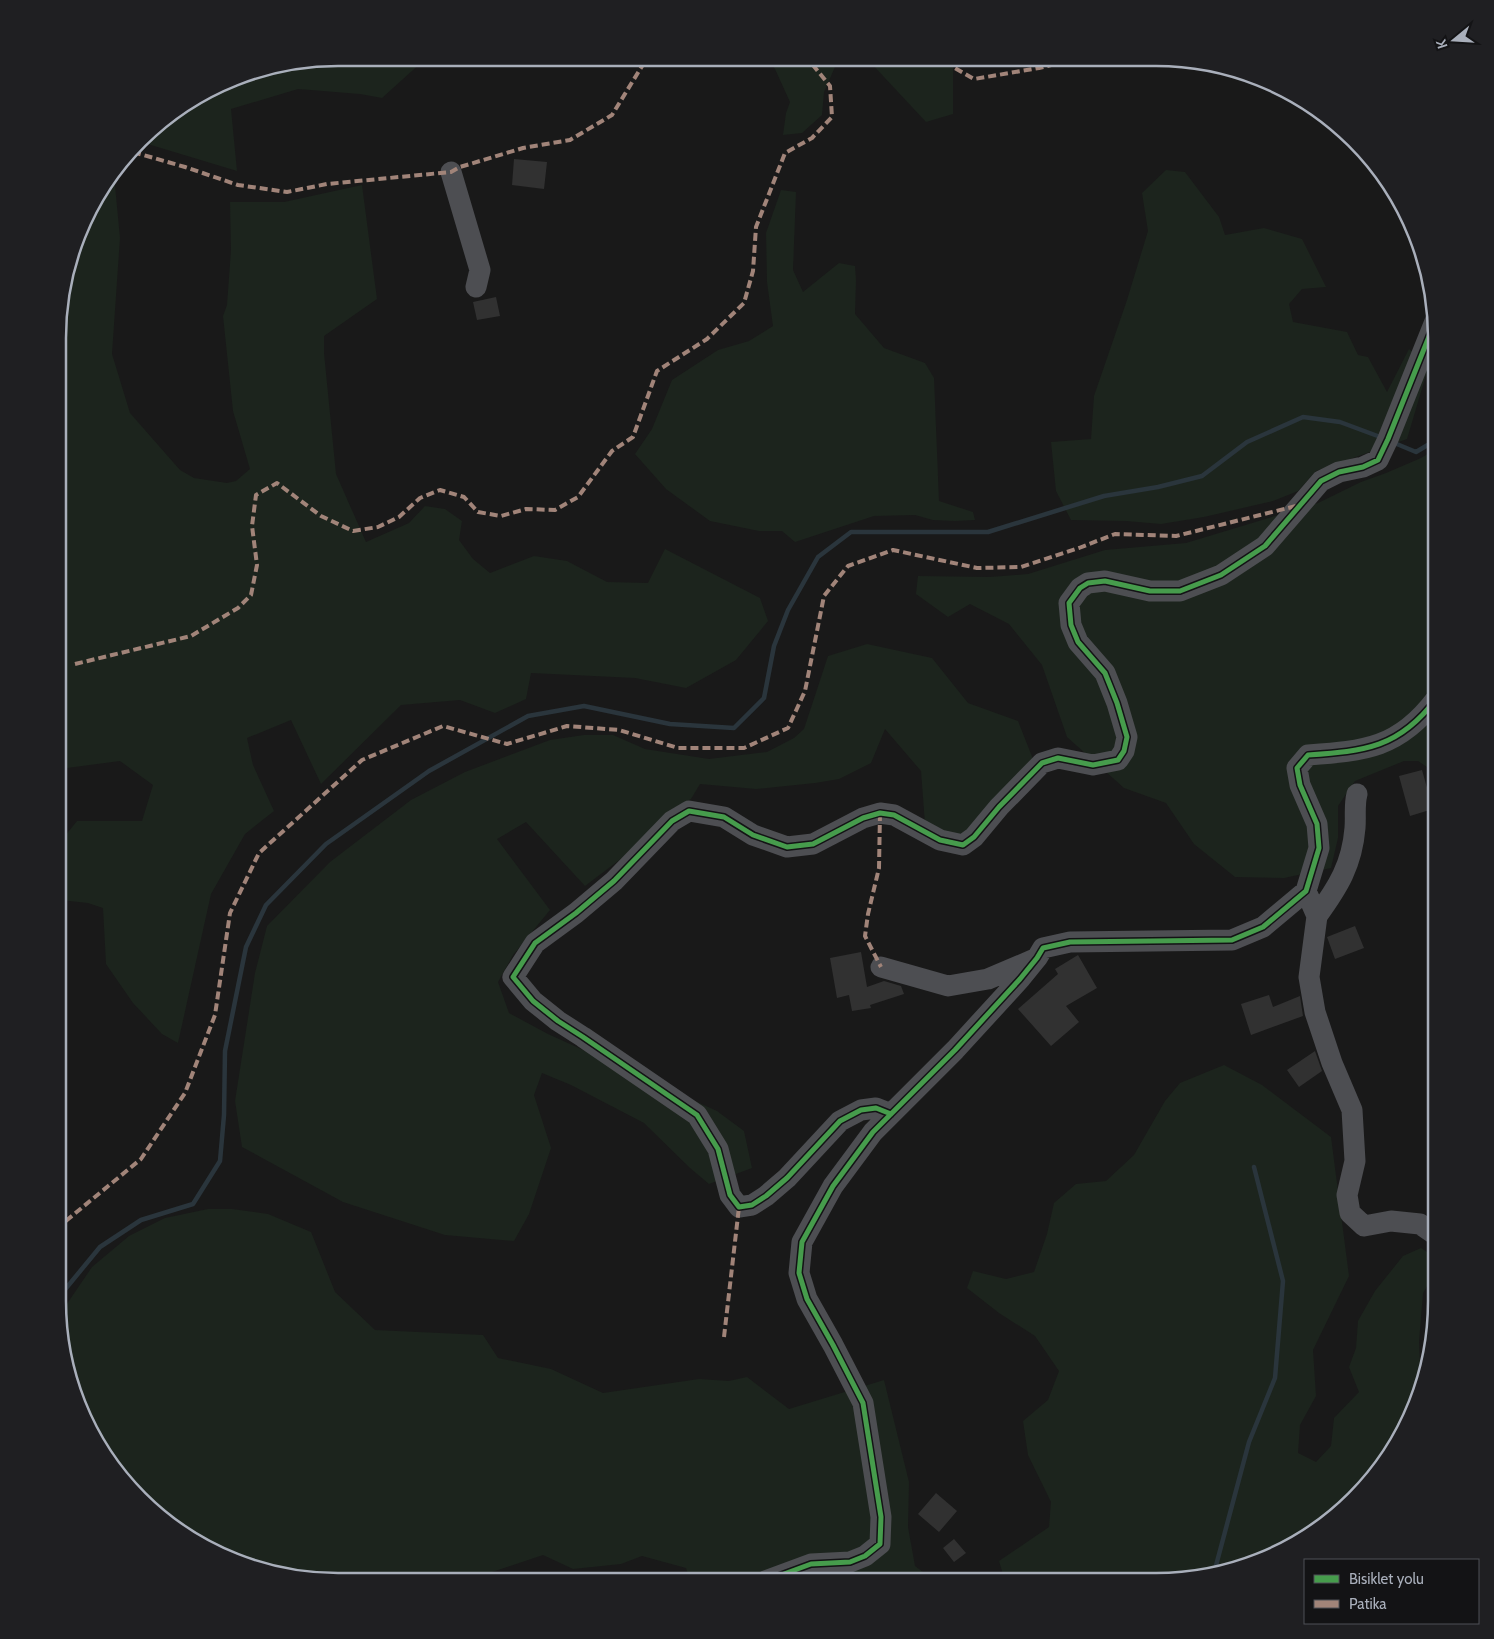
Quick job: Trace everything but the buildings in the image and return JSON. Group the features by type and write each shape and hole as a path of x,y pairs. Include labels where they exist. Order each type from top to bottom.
{"street":[{"path":"451,172 480,270 476,287"},
{"path":"891,1114 876,1108 861,1110 840,1121 787,1178 766,1196 752,1205 739,1207 730,1195 718,1149 697,1115 583,1036 558,1022 533,1002 513,977 535,943 576,913 614,881 672,821 689,810 724,817 753,835 787,847 813,844 863,818 880,813 894,815 940,840 963,845 974,837 999,807 1042,763 1058,758 1093,765 1118,760 1124,750 1127,737 1117,703 1105,673 1078,642 1071,625 1068,603 1080,588 1088,583 1105,581 1150,591 1180,591 1221,575 1265,546 1321,481 1340,472 1363,467 1378,460 1428,339"},
{"path":"787,1573 811,1564 850,1562 865,1556 880,1544 881,1517 862,1403 834,1346 807,1299 799,1273 802,1242 833,1186 873,1132 955,1050 1020,979 1043,948 1070,942 1232,940 1263,928 1306,891 1319,848 1317,824 1300,785 1297,768 1308,755 1345,752 1375,746 1401,734 1428,709"},
{"path":"1357,794 1355,801 1355,829 1349,864 1336,890 1317,916 1309,977 1315,1012 1332,1063 1352,1110 1355,1161 1347,1195 1350,1213 1364,1226 1391,1221 1420,1224 1428,1230"},
{"path":"1306,891 1317,916"},
{"path":"881,967 948,986 988,979 1037,958"}],"shaded area":[{"path":"339,66 417,66 382,98 360,94 298,89 231,109 237,171 148,144 187,112 218,94 251,81 285,71"},
{"path":"773,66 836,66 824,92 822,115 802,133 783,135 786,113 790,102"},
{"path":"874,66 953,66 953,114 926,122"},
{"path":"1166,170 1185,172 1219,217 1225,235 1264,228 1302,239 1326,287 1302,289 1289,304 1293,322 1347,332 1358,355 1368,357 1387,392 1409,349 1428,364 1407,439 1316,471 1298,491 1273,501 1204,517 1161,524 1071,520 1056,491 1051,442 1091,439 1094,396 1127,300 1148,231 1142,193"},
{"path":"115,183 120,238 112,354 130,413 180,470 194,478 227,483 236,481 250,469 233,411 223,316 227,305 231,250 230,202 284,202 362,185 377,299 324,336 324,353 336,474 366,542 409,523 425,506 445,509 462,521 459,540 473,559 490,573 534,556 567,561 607,582 648,583 665,549 760,598 768,621 736,660 686,688 635,678 531,673 526,699 495,713 460,700 401,705 321,784 291,720 247,738 253,765 274,811 245,834 211,894 178,1043 162,1034 133,1003 106,964 103,908 88,903 66,901 66,835 77,821 142,821 153,785 120,761 67,768 67,321 71,285 81,251 94,218"},
{"path":"781,190 796,192 793,270 803,292 839,263 855,266 855,314 884,348 925,363 934,378 939,501 973,512 975,520 933,520 915,515 874,516 795,542 782,531 759,531 710,521 666,489 635,454 652,429 672,380 718,350 749,341 773,326 767,282 766,233"},
{"path":"1428,454 1428,768 1418,761 1404,761 1355,781 1338,806 1338,838 1331,868 1284,878 1235,877 1194,844 1166,803 1124,788 1067,737 1042,665 1009,624 970,604 948,617 916,594 918,576 990,577 1028,574 1105,550 1186,543 1318,503 1361,482"},
{"path":"867,644 932,658 968,703 1018,721 1033,759 972,830 952,837 925,824 921,771 885,729 871,763 839,779 756,789 700,784 691,799 674,808 622,858 585,886 526,822 497,839 550,910 513,955 498,982 509,1013 548,1034 717,1111 744,1131 752,1168 709,1184 644,1123 571,1085 542,1073 534,1095 551,1148 529,1214 514,1241 445,1235 343,1202 242,1147 235,1101 255,973 267,926 330,862 411,800 465,772 550,740 584,735 613,735 645,749 709,759 767,752 794,738 804,729 828,656"},
{"path":"1224,1065 1262,1085 1331,1137 1349,1276 1313,1350 1316,1396 1300,1425 1298,1453 1316,1462 1331,1446 1334,1418 1359,1392 1349,1367 1356,1348 1358,1321 1375,1291 1403,1256 1421,1248 1428,1253 1428,1285 1423,1293 1419,1342 1420,1364 1407,1405 1382,1452 1348,1493 1307,1527 1260,1552 1209,1568 1173,1572 1003,1573 999,1561 1049,1527 1051,1502 1028,1455 1023,1421 1048,1400 1059,1371 1035,1336 999,1313 967,1288 973,1271 1006,1279 1034,1272 1047,1234 1054,1203 1076,1184 1106,1181 1134,1155 1165,1101 1180,1083"},
{"path":"208,1209 232,1209 268,1214 311,1232 335,1292 375,1330 483,1335 498,1358 551,1369 603,1393 699,1379 729,1381 747,1377 789,1409 884,1380 909,1482 908,1527 915,1566 924,1573 688,1573 686,1568 642,1556 621,1564 573,1569 543,1555 489,1573 339,1573 285,1568 251,1558 218,1545 187,1527 159,1505 134,1480 112,1452 87,1405 71,1354 66,1305 92,1267 129,1236 165,1218"}],"waterway":[{"path":"66,1288 100,1247 141,1220 193,1204 220,1161 224,1115 225,1051 246,947 266,905 326,844 429,771 528,716 584,706 670,724 734,728 764,698 774,646 788,610 818,557 851,532 988,532 1104,496 1158,487 1202,476 1247,442 1303,417 1340,422 1383,438"},
{"path":"1392,442 1416,452 1428,445"},
{"path":"1216,1566 1249,1442 1275,1378 1283,1281 1254,1167"}],"marked path":[{"path":"139,154 238,185 287,192 327,184 451,172 460,167 523,148 570,140 612,115 642,66"},
{"path":"75,664 191,636 238,608 251,595 257,565 252,526 256,495 277,483 321,516 353,531 378,527 399,517 420,498 440,490 464,497 478,512 501,516 526,509 555,510 578,497 612,451 633,437 657,371 707,339 744,303 753,271 756,227 785,153 812,138 832,117 830,86 814,66"},
{"path":"952,66 974,79 1047,66"},
{"path":"66,1221 141,1159 185,1093 215,1015 230,913 259,853 362,760 443,726 507,744 567,726 619,730 678,748 744,748 788,728 805,691 824,596 848,566 893,550 977,568 1021,567 1115,534 1176,536 1300,505"},
{"path":"880,813 879,868 865,936 881,967"},
{"path":"724,1337 739,1207"}],"cycle path":[{"path":"891,1114 876,1108 861,1110 840,1121 787,1178 766,1196 752,1205 739,1207 730,1195 718,1149 697,1115 558,1021 533,1001 513,977 535,943 576,913 614,881 672,821 689,811 724,817 753,835 787,847 813,844 863,818 880,813 894,815 940,840 963,845 974,837 999,807 1042,763 1058,758 1093,765 1118,760 1124,751 1127,737 1117,703 1105,673 1078,642 1071,625 1069,603 1080,588 1088,583 1105,581 1150,591 1180,591 1221,575 1265,546 1321,481 1339,472 1363,467 1378,460 1428,339"},
{"path":"787,1573 811,1564 850,1562 865,1556 880,1544 881,1517 863,1403 807,1299 799,1273 802,1242 833,1186 873,1132 955,1050 1020,979 1043,948 1070,942 1232,940 1263,927 1306,891 1319,848 1317,824 1300,785 1297,768 1308,755 1347,751 1380,744 1408,728 1428,708"}]}
